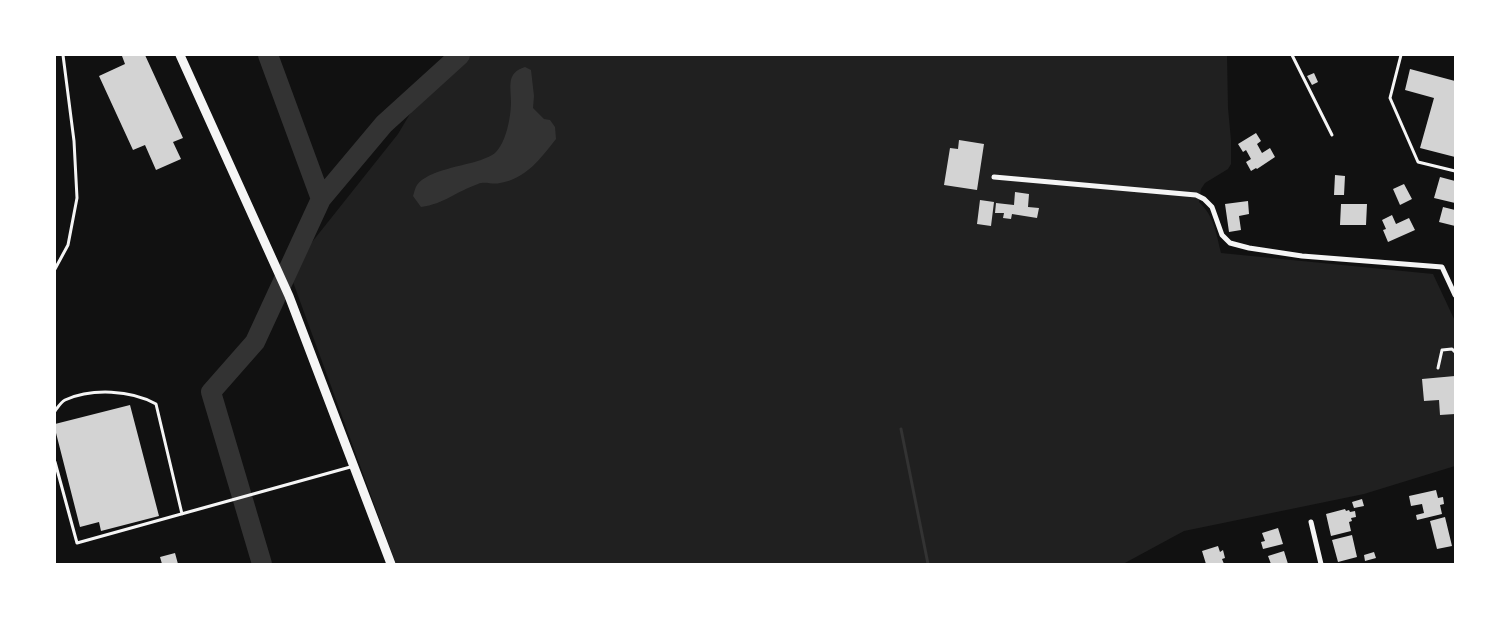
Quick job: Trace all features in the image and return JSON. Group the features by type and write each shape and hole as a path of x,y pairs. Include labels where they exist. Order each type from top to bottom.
{"main road":[{"path":"180,55 288,296 390,564"}],"street":[{"path":"994,177 1196,194 1212,207 1222,235 1230,243 1249,248 1302,256 1442,267 1455,296"},
{"path":"1311,522 1321,564"}],"lane":[{"path":"55,269 68,245 77,198 74,141 63,55"},
{"path":"1292,55 1332,135"},
{"path":"1401,55 1390,98 1418,162 1455,171"},
{"path":"1438,368 1442,350 1452,350 1455,352"},
{"path":"55,411 64,400 101,391 144,397 156,404 182,514"},
{"path":"55,462 77,543 354,466"}],"shaded area":[{"path":"445,55 1227,55 1231,164 1228,169 1205,183 1201,189 1199,202 1211,219 1221,253 1433,274 1455,321 1455,466 1364,494 1184,531 1123,564 396,564 289,271 398,134"},
{"path":"525,67 531,70 534,96 533,108 544,119 550,120 555,127 556,139 532,167 518,177 509,181 478,184 437,203 421,207 413,196 416,186 422,180 438,172 481,160 494,154 499,149 509,122 512,76"}],"building":[{"path":"123,55 145,55 183,138 173,142 181,159 156,170 145,145 133,150 99,76 125,64"},
{"path":"1410,69 1455,81 1455,157 1420,148 1434,98 1405,90"},
{"path":"1314,73 1318,82 1312,85 1307,76"},
{"path":"1256,133 1261,141 1257,144 1262,153 1270,148 1275,157 1251,171 1246,162 1251,159 1246,150 1243,152 1238,144"},
{"path":"959,140 984,144 977,190 944,185 950,148 958,149"},
{"path":"1335,175 1345,176 1344,195 1334,195"},
{"path":"1440,177 1455,181 1455,203 1434,198"},
{"path":"1404,184 1412,199 1400,205 1393,189"},
{"path":"1015,192 1029,194 1028,207 1039,208 1037,218 1012,214 1011,219 1003,218 1004,213 995,213 996,203 1014,205"},
{"path":"980,200 994,202 991,226 977,224"},
{"path":"1248,201 1249,214 1239,216 1241,230 1229,232 1225,204"},
{"path":"1341,204 1367,204 1366,225 1340,225"},
{"path":"1443,207 1455,210 1455,226 1439,222"},
{"path":"1392,215 1396,224 1409,218 1415,230 1388,242 1383,230 1386,229 1382,220"},
{"path":"1455,376 1455,414 1440,415 1439,400 1424,401 1422,379"},
{"path":"130,405 159,516 101,531 99,522 80,527 55,424"},
{"path":"1436,490 1438,498 1443,497 1444,504 1440,505 1442,514 1417,520 1416,515 1424,513 1422,504 1411,506 1409,496"},
{"path":"1362,499 1364,506 1354,508 1352,502"},
{"path":"1345,509 1350,512 1355,511 1356,517 1351,518 1352,521 1349,522 1351,531 1331,536 1326,514"},
{"path":"1445,517 1452,546 1437,549 1430,521"},
{"path":"1278,528 1283,544 1263,549 1261,542 1265,541 1262,533"},
{"path":"1352,535 1357,557 1338,562 1332,540"},
{"path":"1218,546 1220,552 1223,550 1225,558 1222,559 1224,564 1206,564 1202,551"},
{"path":"1284,551 1288,564 1271,564 1268,556"},
{"path":"1374,552 1376,558 1365,561 1364,555"},
{"path":"175,553 178,564 162,564 160,557"}],"waterway":[{"path":"268,55 321,199"},
{"path":"262,564 211,392 255,342 321,199 384,124 460,55"},
{"path":"901,429 928,564"}]}
